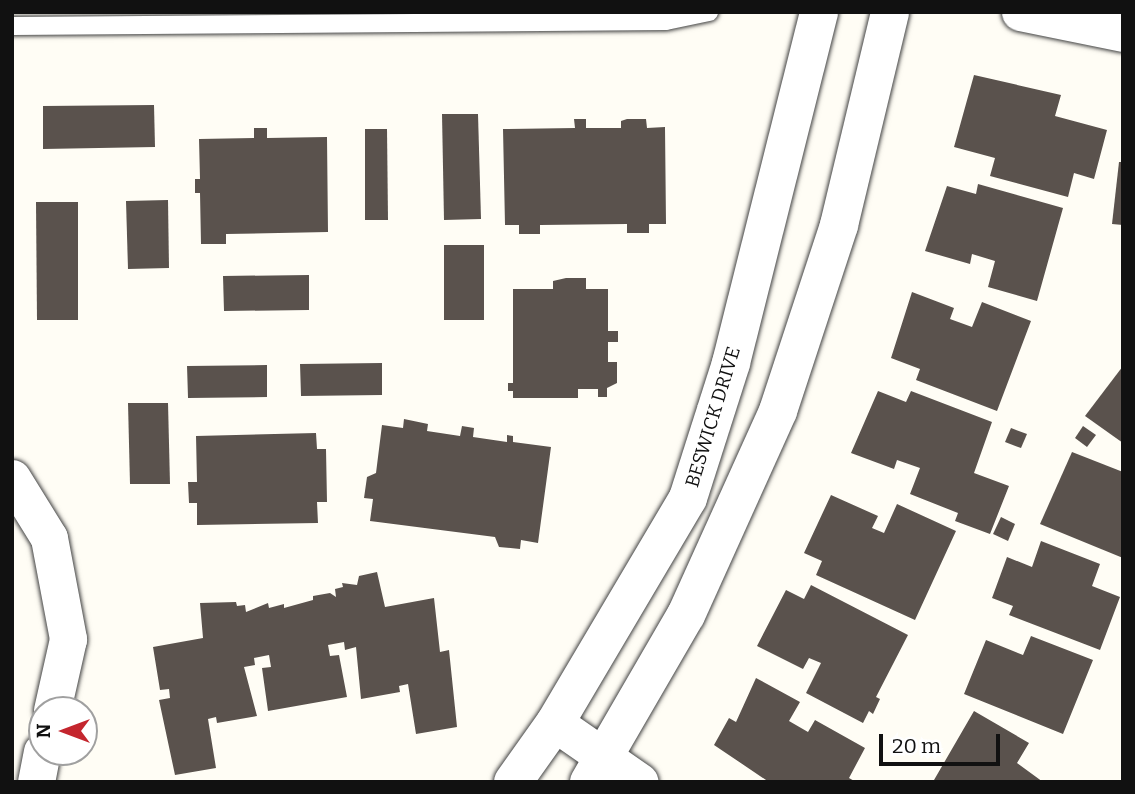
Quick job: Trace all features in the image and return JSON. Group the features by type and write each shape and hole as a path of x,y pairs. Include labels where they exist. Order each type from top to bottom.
{"street":[{"name":"BESWICK DRIVE","path":"513,782 555,723 688,498 731,363 819,12"},
{"path":"598,769 686,615 778,411 839,225 890,12"},
{"path":"1020,12 1123,33"},
{"path":"12,478 49,538 68,639 55,696"},
{"path":"555,723 598,769 640,782"}],"lane":[{"path":"12,26 464,17 666,21 709,12"}],"building":[{"path":"974,75 1061,95 1055,116 1107,130 1094,179 1074,173 1068,197 990,176 995,158 954,147"},
{"path":"154,105 155,147 43,149 43,106"},
{"path":"442,114 478,114 481,219 444,220"},
{"path":"574,119 586,119 586,128 621,128 621,121 627,119 646,119 647,128 665,127 666,224 649,224 649,233 627,233 627,224 540,225 540,234 519,234 519,225 505,225 503,129 575,128"},
{"path":"254,128 267,128 267,138 327,137 328,232 226,234 226,244 201,244 200,193 195,193 195,179 200,179 199,139 254,138"},
{"path":"365,129 387,129 388,220 365,220"},
{"path":"1119,162 1123,162 1123,225 1112,224"},
{"path":"978,184 1063,208 1037,301 988,287 995,261 972,254 970,264 925,251 947,186 976,194"},
{"path":"168,200 169,268 128,269 126,201"},
{"path":"36,202 78,202 78,320 37,320"},
{"path":"444,245 484,245 484,320 444,320"},
{"path":"309,275 309,310 224,311 223,276"},
{"path":"586,278 586,289 608,289 608,331 618,331 618,342 608,342 608,362 617,362 617,383 607,388 607,397 598,397 598,389 578,389 578,398 513,398 513,391 508,391 508,383 513,383 513,289 553,289 553,281"},
{"path":"912,292 954,308 950,319 972,327 982,302 1031,321 997,411 916,380 920,369 891,358"},
{"path":"382,363 382,395 301,396 300,364"},
{"path":"267,365 267,397 188,398 187,366"},
{"path":"1123,366 1123,443 1085,416"},
{"path":"878,391 906,402 911,391 992,422 974,473 1009,486 990,534 955,521 958,513 910,494 920,468 897,460 894,469 851,453"},
{"path":"128,403 168,403 170,484 130,484"},
{"path":"404,419 428,424 427,431 460,436 462,426 474,428 473,437 507,442 507,435 513,436 513,442 551,447 538,543 521,540 520,549 499,547 495,537 370,521 373,499 364,498 367,477 376,473 382,425 403,428"},
{"path":"1083,426 1096,435 1087,447 1075,438"},
{"path":"1011,428 1027,434 1021,448 1005,442"},
{"path":"316,433 317,449 326,449 327,502 317,502 318,523 197,525 197,503 189,503 188,482 197,482 196,436"},
{"path":"1072,452 1123,472 1123,558 1040,524"},
{"path":"831,495 878,516 872,528 884,533 897,504 956,531 915,620 816,575 822,561 804,553"},
{"path":"1001,517 1015,524 1008,541 993,534"},
{"path":"1041,541 1100,564 1092,586 1120,597 1100,650 1009,615 1013,606 992,598 1007,557 1032,567"},
{"path":"377,572 385,607 434,598 440,652 449,650 457,727 416,734 408,684 399,686 400,692 361,699 356,647 345,650 344,642 328,645 330,656 339,655 347,697 268,711 262,668 271,667 269,655 254,658 255,665 244,667 257,716 217,723 216,717 208,719 216,768 175,775 159,700 170,698 169,689 160,690 153,647 203,638 200,603 236,602 237,606 245,605 246,612 268,603 269,608 284,604 284,608 313,600 313,596 330,593 336,597 335,589 343,587 342,583 357,585 359,576"},
{"path":"811,585 908,635 876,697 880,699 873,714 869,711 863,723 806,693 821,663 809,658 803,669 757,646 786,590 804,599"},
{"path":"1031,636 1093,660 1063,734 964,694 986,640 1023,655"},
{"path":"756,678 800,702 789,721 808,732 815,720 865,748 849,778 856,782 769,782 714,745 729,718 736,722"},
{"path":"974,711 1029,743 1017,763 1043,782 934,780"}]}
